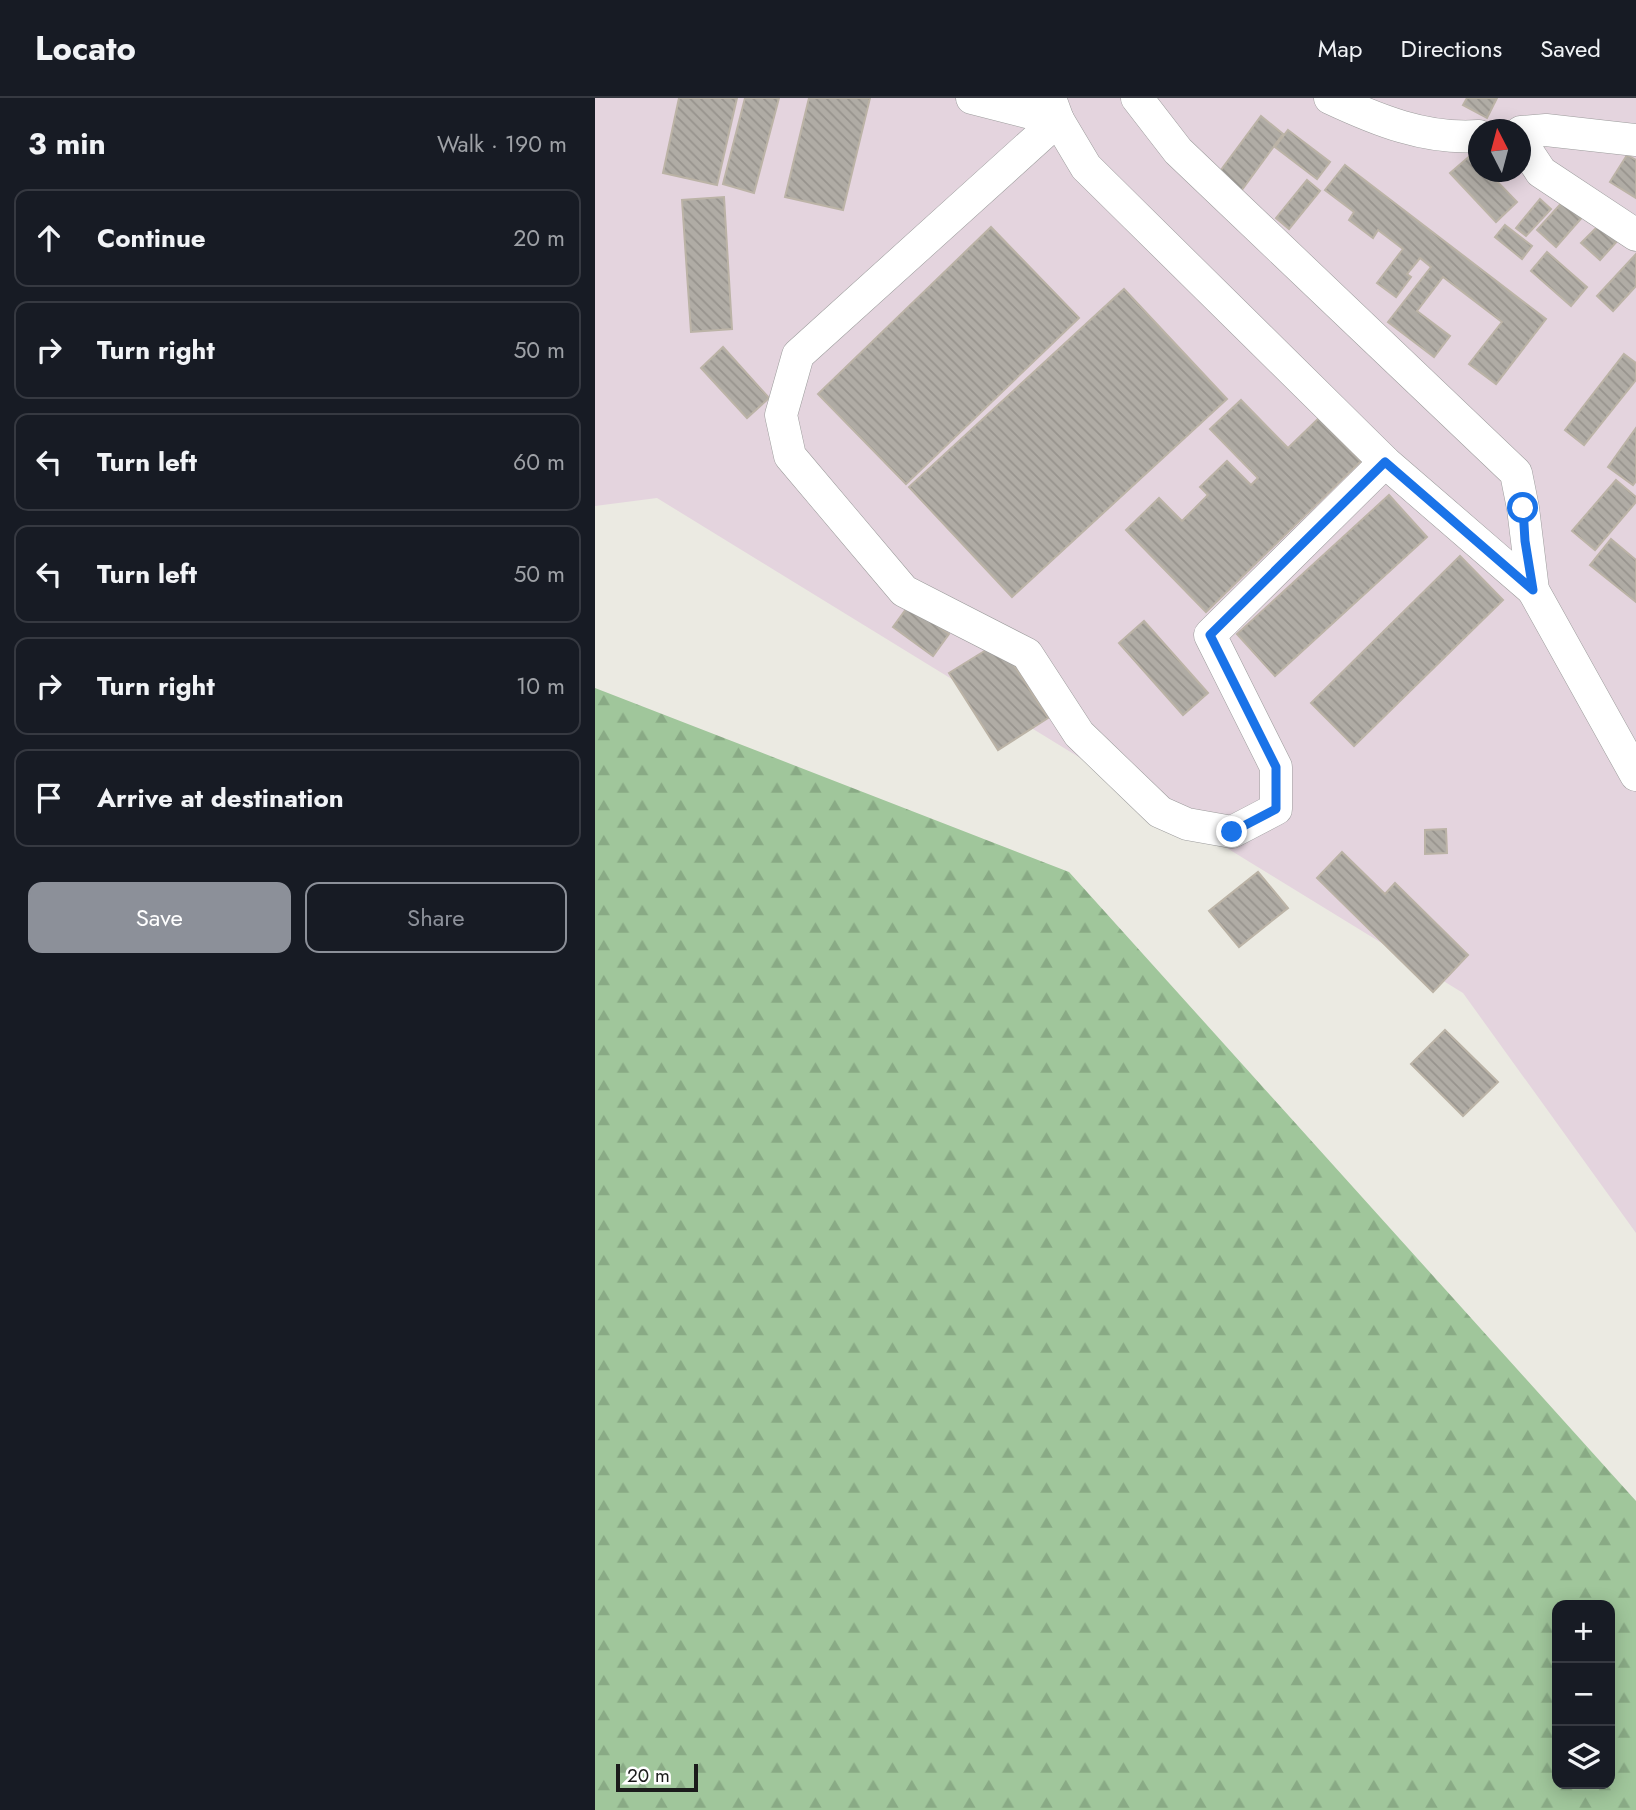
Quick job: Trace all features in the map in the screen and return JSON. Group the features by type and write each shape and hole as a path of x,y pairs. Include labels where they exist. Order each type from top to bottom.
{"street":[{"path":"972,98 1054,109"},
{"path":"1137,98 1178,151 1516,473 1533,590 1636,775"},
{"path":"1330,98 1409,131 1468,137"},
{"path":"1054,109 798,355 781,415 790,456 905,591 1027,654 1079,734 1160,812 1187,824 1232,832 1276,809 1276,767 1210,635 1385,462"},
{"path":"1054,109 1086,167 1385,462 1533,590"},
{"path":"1531,131 1546,130 1636,140"},
{"path":"1531,157 1541,172 1636,235"}],"shaded area":[{"path":"595,98 1636,98 1636,1233 1463,993 657,498 595,506"}],"green space":[{"path":"595,688 1069,872 1636,1501 1636,1810 595,1810"}],"building":[{"path":"679,98 737,98 717,185 663,173"},
{"path":"745,98 779,98 754,193 723,184"},
{"path":"809,98 870,98 843,210 785,197"},
{"path":"1467,98 1497,98 1487,118 1463,105"},
{"path":"1261,116 1283,134 1241,191 1218,174"},
{"path":"1288,130 1330,162 1317,179 1275,147"},
{"path":"1627,155 1636,160 1636,198 1610,182"},
{"path":"1468,157 1468,182 1498,182 1517,202 1496,222 1450,173"},
{"path":"1345,165 1546,319 1496,384 1469,364 1502,322 1443,277 1417,311 1450,336 1434,357 1388,322 1431,267 1420,258 1407,274 1411,277 1396,297 1377,283 1403,249 1378,230 1373,238 1349,220 1354,212 1325,190"},
{"path":"1307,180 1320,191 1289,229 1276,218"},
{"path":"724,197 732,329 691,332 682,200"},
{"path":"1567,197 1585,214 1556,247 1537,230"},
{"path":"1540,199 1551,209 1526,236 1516,228"},
{"path":"1601,223 1619,239 1600,260 1581,243"},
{"path":"1505,225 1532,246 1522,259 1495,237"},
{"path":"991,227 1079,318 906,484 818,394"},
{"path":"1547,252 1587,287 1571,306 1531,271"},
{"path":"1636,254 1636,286 1613,311 1597,296"},
{"path":"1124,289 1227,399 1012,597 909,487"},
{"path":"723,347 769,398 747,418 701,368"},
{"path":"1624,354 1636,363 1636,380 1584,445 1565,430"},
{"path":"1241,400 1288,448 1319,418 1361,461 1206,612 1126,530 1159,498 1182,521 1208,495 1200,487 1227,461 1251,485 1258,478 1210,429"},
{"path":"1636,428 1636,481 1633,485 1608,467"},
{"path":"1616,480 1636,497 1636,502 1595,550 1572,531"},
{"path":"1389,495 1427,537 1275,676 1237,634"},
{"path":"1611,539 1636,560 1636,602 1590,565"},
{"path":"1460,556 1503,600 1354,746 1311,703"},
{"path":"909,605 949,634 933,656 893,627"},
{"path":"1144,621 1208,693 1183,715 1119,643"},
{"path":"999,642 1048,718 998,750 949,673"},
{"path":"1446,829 1447,853 1425,854 1425,830"},
{"path":"1342,852 1385,894 1395,883 1468,955 1433,992 1317,878"},
{"path":"1258,872 1288,908 1239,947 1209,911"},
{"path":"1445,1030 1498,1082 1463,1116 1411,1064"}],"route":[{"path":"1232,832 1276,809 1276,767 1210,635 1385,462 1533,590 1523,508"}]}
